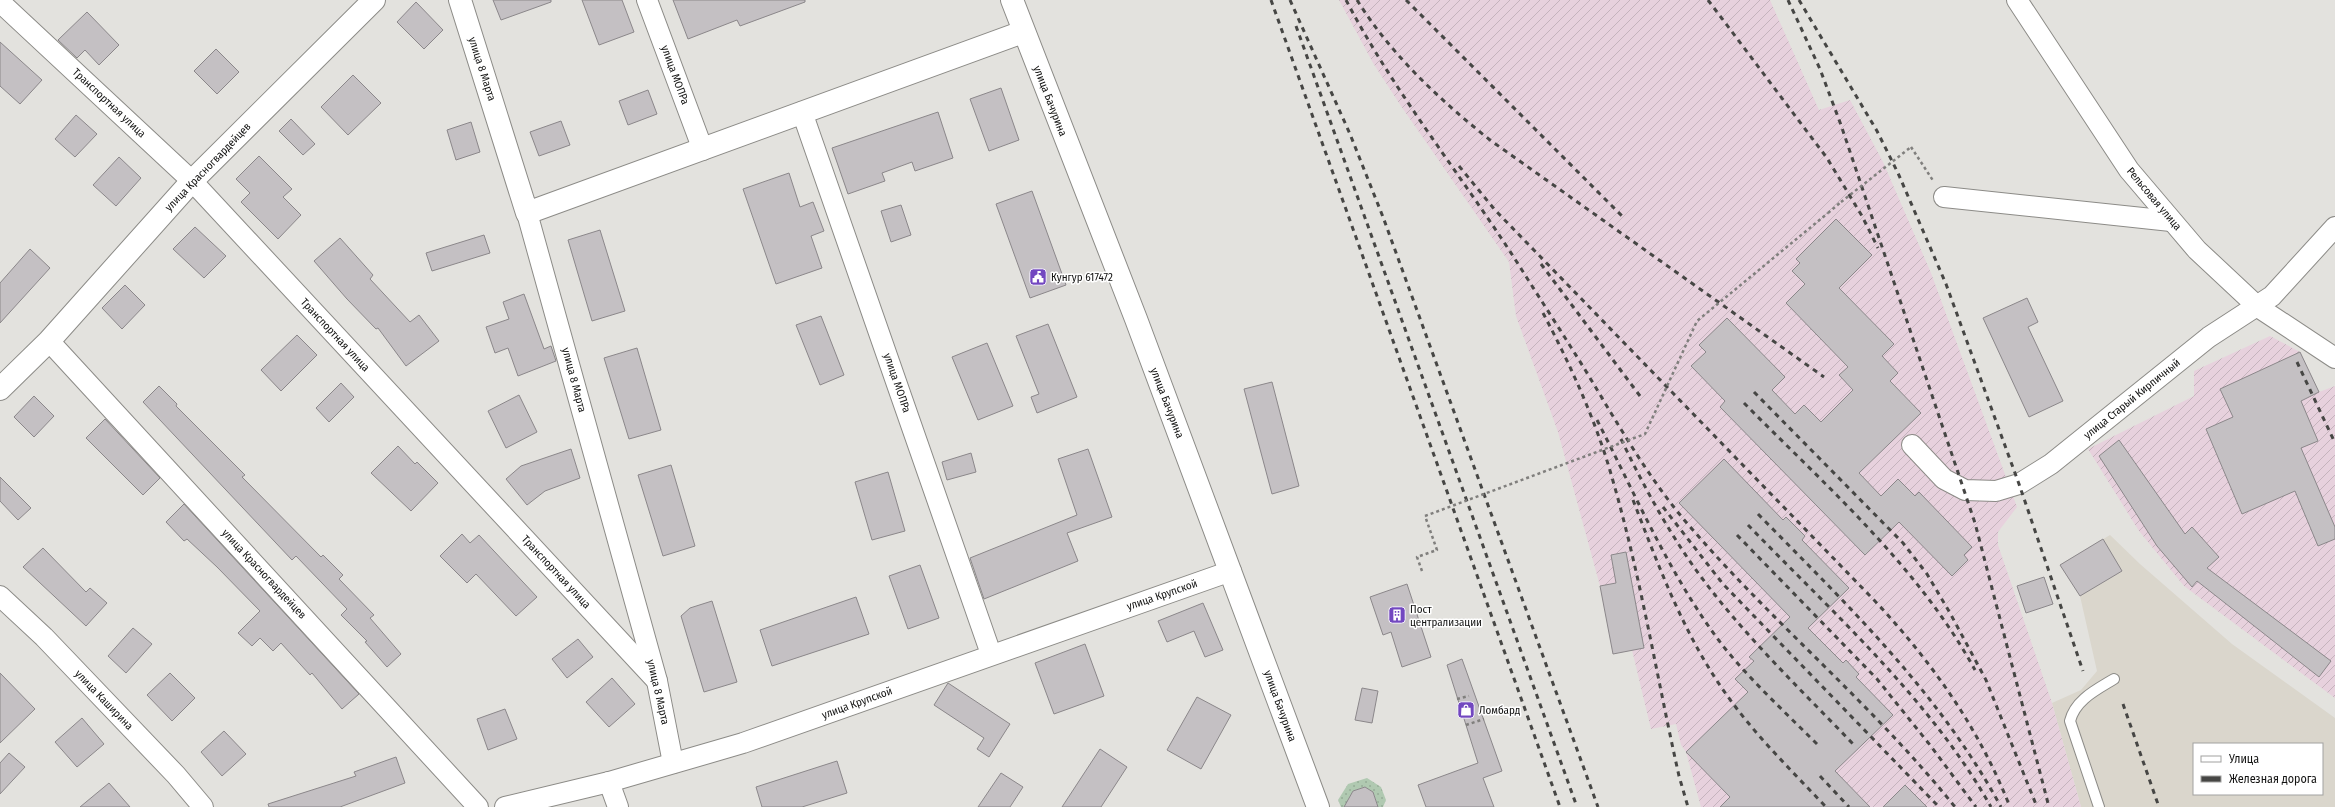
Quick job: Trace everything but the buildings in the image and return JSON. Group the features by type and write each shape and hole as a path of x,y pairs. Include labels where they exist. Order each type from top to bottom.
{"street":[{"name":"улица Красногвардейцев","path":"0,390 49,341 192,181 374,0"},
{"name":"улица 8 Марта","path":"460,0 528,213 657,681 673,763"},
{"name":"улица МОПРа","path":"647,0 703,150"},
{"name":"улица Бачурина","path":"1012,0 1023,32 1136,319 1318,807"},
{"name":"Рельсовая улица","path":"2017,0 2125,164 2171,221 2207,260 2258,307 2335,358"},
{"name":"Транспортная улица","path":"0,2 192,181 657,681"},
{"path":"528,213 1023,32"},
{"name":"улица МОПРа","path":"802,112 991,654"},
{"path":"1944,197 2171,221"},
{"name":"улица Старый Кирпичный","path":"1912,444 1944,479 1965,490 1996,491 2019,484 2051,464 2209,337 2258,307 2286,283 2335,227"},
{"name":"улица Красногвардейцев","path":"49,341 478,807"},
{"name":"улица Крупской","path":"505,807 609,782 743,743 991,654 1230,571"},
{"name":"улица Каширина","path":"0,596 44,637 176,775 203,807"},
{"path":"609,782 618,807"}],"lane":[{"path":"2099,807 2070,721 2073,711 2080,702 2114,679"}],"path":[{"path":"1422,571 1417,557 1437,550 1425,516 1645,434 1697,321 1911,147 1944,197"},
{"path":"1457,699 1468,696"},
{"path":"1466,725 1484,719"}],"shaded area":[{"path":"1339,0 1770,0 1819,110 1850,100 1883,162 1931,273 2017,507 1998,532 1998,545 2052,703 2081,807 1701,807 1686,752 1681,745 1676,724 1651,729 1632,650 1613,654 1600,586 1558,432 1516,316 1509,262 1373,63"},
{"path":"2270,336 2300,352 2319,392 2335,386 2335,698 2184,586 2139,531 2088,449 2194,396 2194,371"},
{"path":"2110,535 2140,564 2232,644 2335,718 2335,807 2081,807 2052,703 2081,690 2097,671 2080,596 2060,565"}],"green space":[{"path":"1367,778 1381,787 1386,800 1383,807 1376,807 1377,804 1373,792 1365,787 1353,791 1348,800 1350,807 1341,807 1338,800 1348,784"}],"railway":[{"path":"1271,0 1560,807"},
{"path":"1290,0 1350,134 1383,217 1598,807"},
{"path":"1346,0 1384,66 1426,130 1492,224 1584,368 1622,431 1676,510 1724,565 1892,735 1955,807"},
{"path":"1357,0 1385,40 1418,76 1453,109 1490,140 1824,377"},
{"path":"1406,0 1624,218"},
{"path":"1708,0 1827,158 1862,216 1878,248"},
{"path":"1788,0 1820,69 1841,125 1975,523 2049,807"},
{"path":"1799,0 1877,131 1898,173 1946,284 2019,484 2083,671"},
{"path":"1296,26 1577,807"},
{"path":"1459,166 1495,210 1895,623 1934,672 1969,723 1998,778 2010,807"},
{"path":"1541,264 1643,400"},
{"path":"1543,313 1564,353 1591,416 1607,459 1632,554 1679,776 1688,807"},
{"path":"2297,362 2335,443"},
{"path":"1754,392 1903,543 1927,574 1986,680 2037,807"},
{"path":"1744,403 1869,529 1898,562 1926,596 1952,632 1975,670"},
{"path":"1597,420 1655,536 1704,620 1723,646 1746,672 1820,747"},
{"path":"1621,439 1641,480 1675,539 1701,577 1731,615 1765,653 1855,746"},
{"path":"1633,500 1674,600 1697,648 1711,671 1726,694 1749,724 1826,807"},
{"path":"1663,507 1723,584 1939,807"},
{"path":"1758,514 1858,617 1920,688 1949,725 1976,765 2001,807"},
{"path":"1748,525 1846,624 1910,694 1940,730 1967,768 1991,807"},
{"path":"1737,535 1877,679 1930,745 1976,807"},
{"path":"2123,704 2159,807"},
{"path":"1820,776 1849,807"}],"place":[{"name":"Кунгур 617472","path":"1038,277"},
{"name":"Пост централизации","path":"1397,615"},
{"name":"Ломбард","path":"1466,710"}]}
